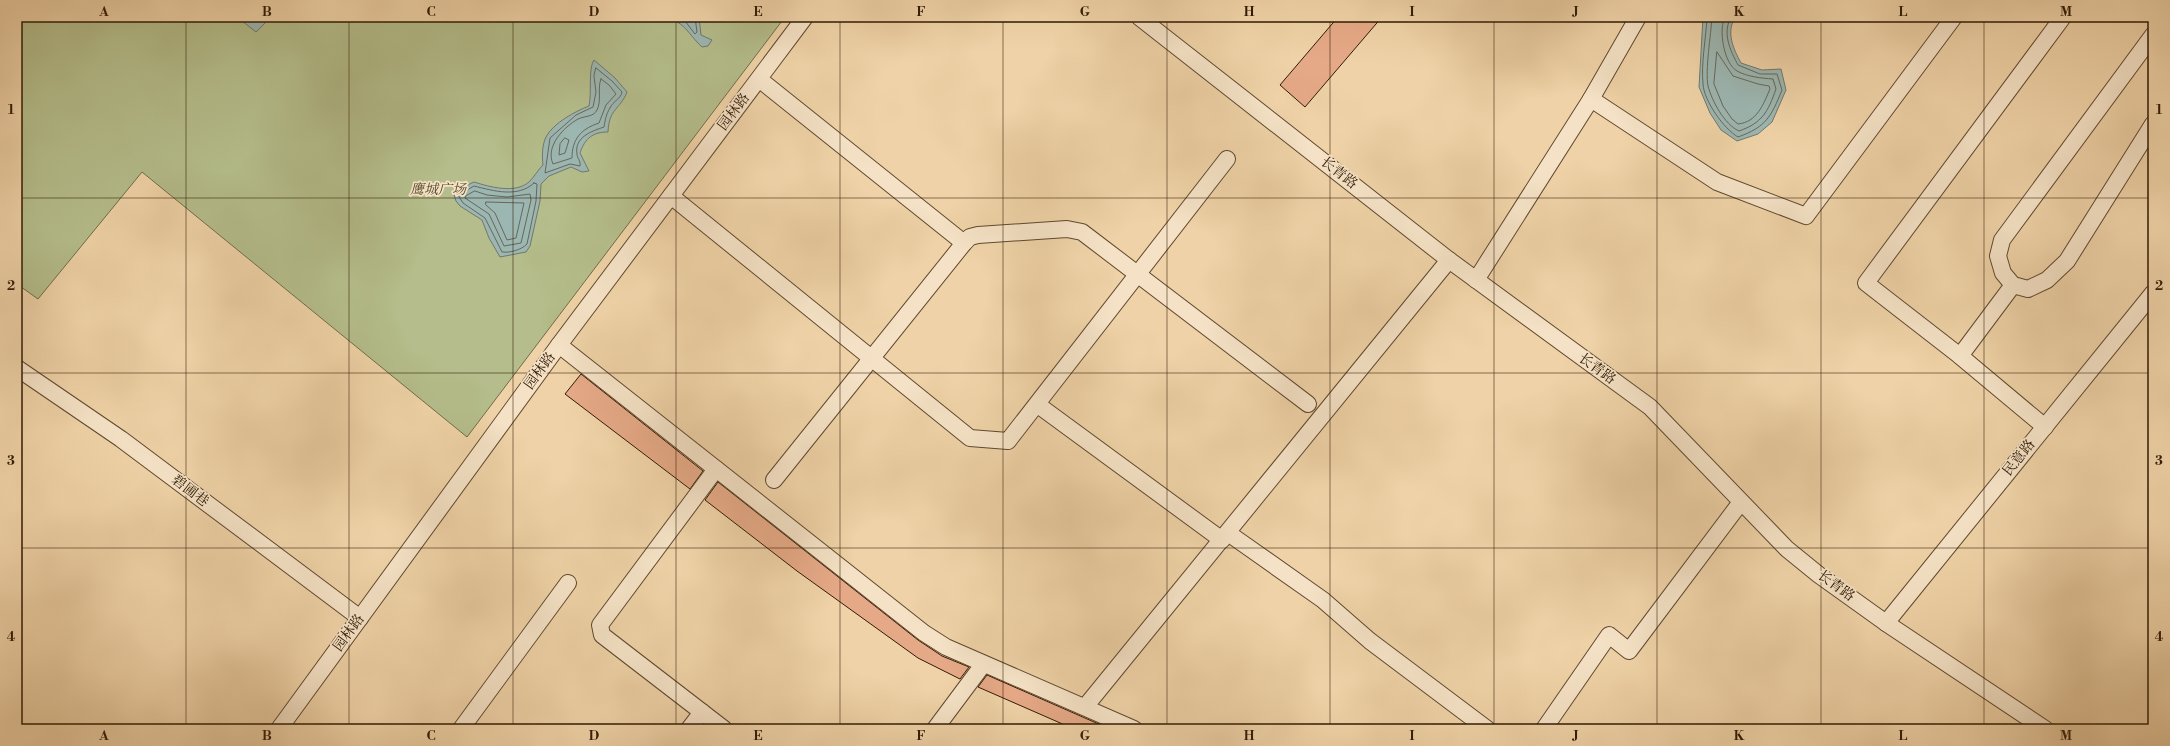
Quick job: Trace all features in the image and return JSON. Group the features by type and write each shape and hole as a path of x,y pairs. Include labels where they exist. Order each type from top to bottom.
{"street":[{"name":"园林路","path":"279,729 559,345 805,17"},
{"name":"长青路","path":"1139,17 1449,260 1650,407 1787,549 1819,575 1886,623 2045,729"},
{"path":"1476,280 1591,99 1638,17"},
{"path":"1591,99 1718,182 1806,216 1954,17"},
{"path":"2045,427 1960,356 1866,283 2063,17"},
{"path":"2153,35 2002,240 1998,256 2003,273 2013,285 2028,288 2047,280 2067,261 2153,124"},
{"path":"760,79 964,243"},
{"path":"671,196 872,357 970,438 1008,441 1038,405 1227,159"},
{"path":"774,480 964,243 970,237 978,235 1068,229 1082,232 1308,404"},
{"path":"1085,707 1449,260"},
{"path":"1960,356 2013,285"},
{"name":"民意路","path":"1886,623 2153,293"},
{"path":"559,345 924,633 946,647 1134,729"},
{"name":"碧圃巷","path":"17,368 121,439 360,618"},
{"path":"1038,405 1225,536 1323,600 1370,641 1487,729"},
{"path":"716,470 600,625 602,635 724,729"},
{"path":"1544,729 1609,635 1629,651 1741,502"},
{"path":"461,729 568,583"},
{"path":"935,729 982,666"},
{"path":"689,729 702,712"}],"green space":[{"name":"鹰城广场","path":"17,17 785,17 467,437 142,172 38,299 17,284"}],"water":[{"path":"237,17 271,17 256,32"},
{"path":"666,17 699,17 701,35 712,40 708,46 702,47 683,26"},
{"path":"1703,17 1735,17 1732,23 1731,35 1735,52 1741,63 1762,70 1781,69 1786,90 1772,122 1758,134 1737,141 1721,130 1710,113 1699,87"},
{"path":"594,60 615,78 627,92 610,118 608,132 598,133 590,137 584,143 580,153 589,171 582,172 571,167 549,176 541,184 540,201 530,246 526,252 500,257 489,238 482,220 460,206 456,201 453,192 474,182 487,186 510,189 523,186 529,182 543,165 543,147 549,132 565,118 589,106 591,69"}],"building":[{"path":"1338,17 1382,17 1305,107 1280,85"},
{"path":"581,374 703,471 690,489 565,394"},
{"path":"718,482 918,640 942,656 969,667 960,679 918,658 797,571 705,500"},
{"path":"987,675 1110,729 1074,729 978,687"}]}
